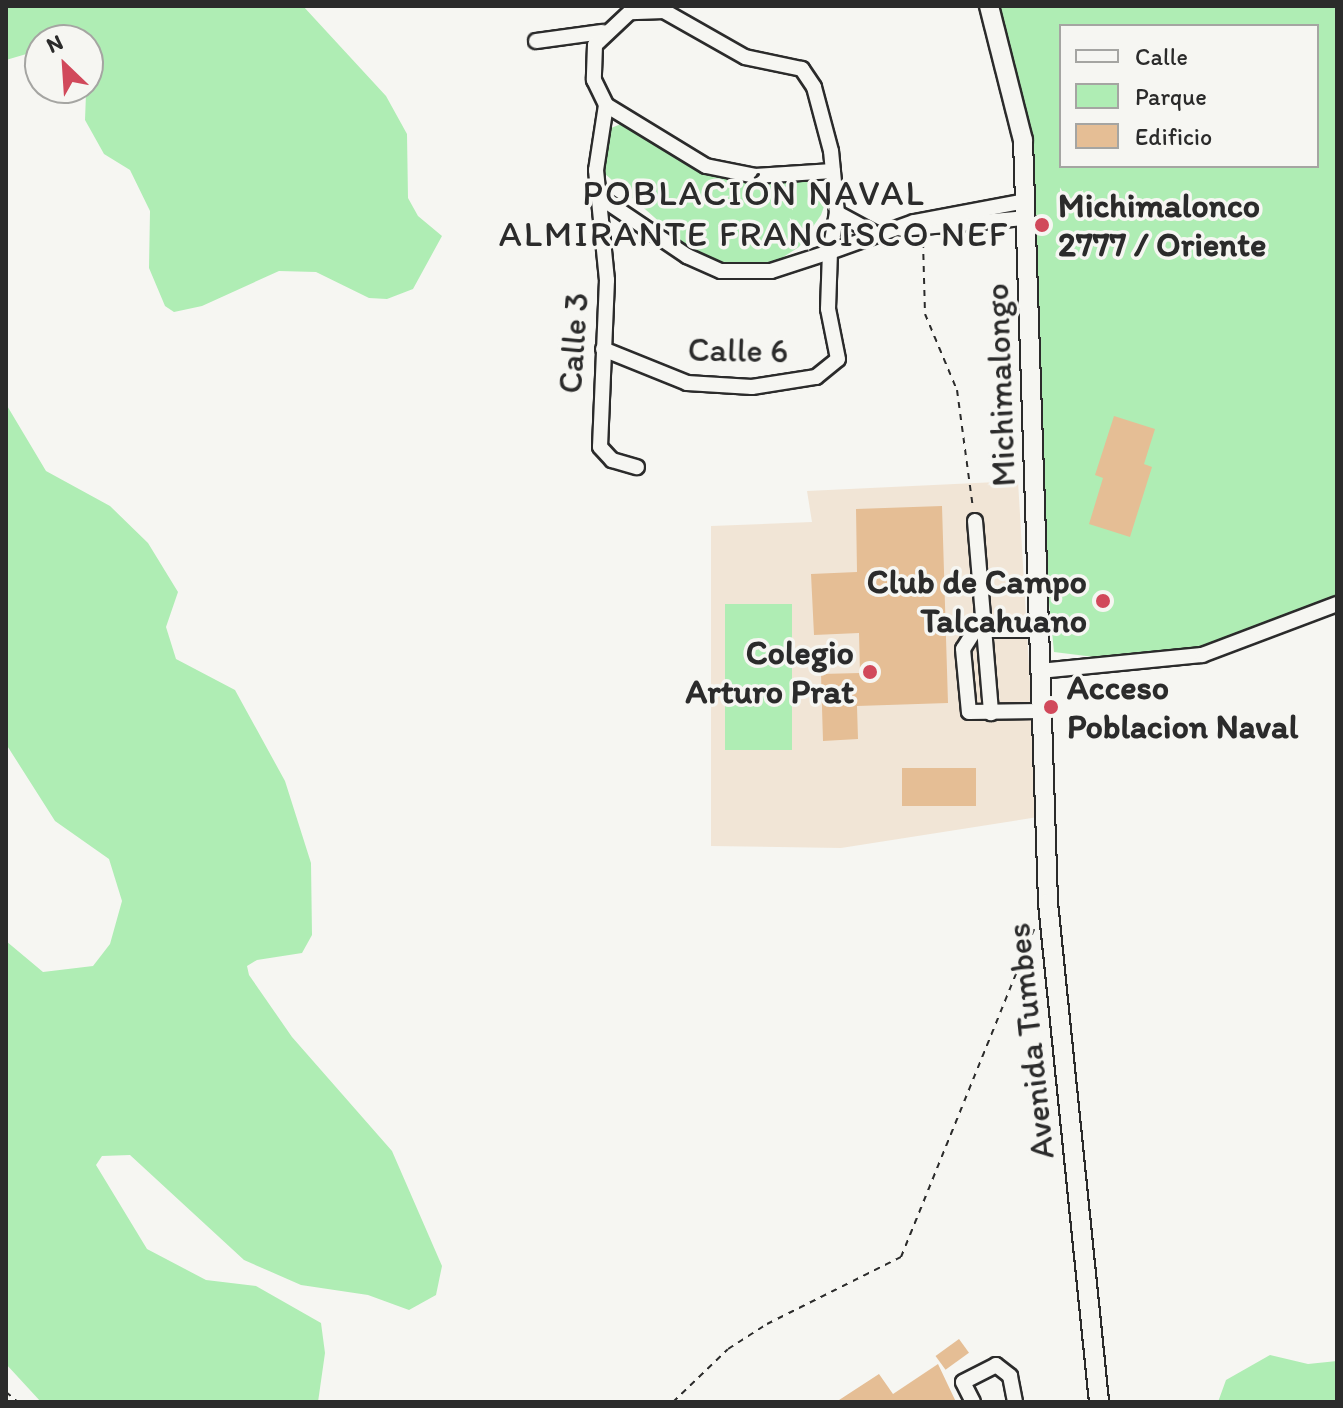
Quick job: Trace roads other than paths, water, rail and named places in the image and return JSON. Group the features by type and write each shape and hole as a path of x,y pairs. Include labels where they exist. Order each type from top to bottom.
{"main road":[{"name":"Michimalongo","path":"989,6 1023,134 1039,671"},
{"name":"Avenida Tumbes","path":"1039,671 1048,903 1099,1402"}],"street":[{"path":"536,41 602,32 630,12 664,11 745,57 802,69 825,122 833,171 837,213 830,252"},
{"name":"Calle 3","path":"602,32 593,64 606,105 598,138 607,280 600,447 612,460 637,467"},
{"path":"606,105 706,166 755,176 833,171"},
{"path":"601,198 687,256 721,271 771,271 830,252 874,233 1026,209"},
{"path":"902,229 922,231 1026,209"},
{"path":"837,213 874,233"},
{"name":"Calle 6","path":"603,349 658,375 718,387 788,385 829,370 838,359 828,309 830,252"},
{"path":"975,521 991,713"},
{"path":"1039,671 1202,655 1337,604"},
{"path":"1038,630 985,630 966,636 965,707 991,713 1040,711"},
{"path":"973,1402 963,1382 996,1365 1010,1376 1015,1402"}],"place":[{"name":"Michimalonco 2777 / Oriente","path":"1042,225"},
{"name":"Club de Campo Talcahuano","path":"1103,601"},
{"name":"Colegio Arturo Prat","path":"870,672"},
{"name":"Acceso Poblacion Naval","path":"1051,707"}],"district":[{"name":"POBLACIÓN NAVAL ALMIRANTE FRANCISCO NEF","path":"754,212"}]}
